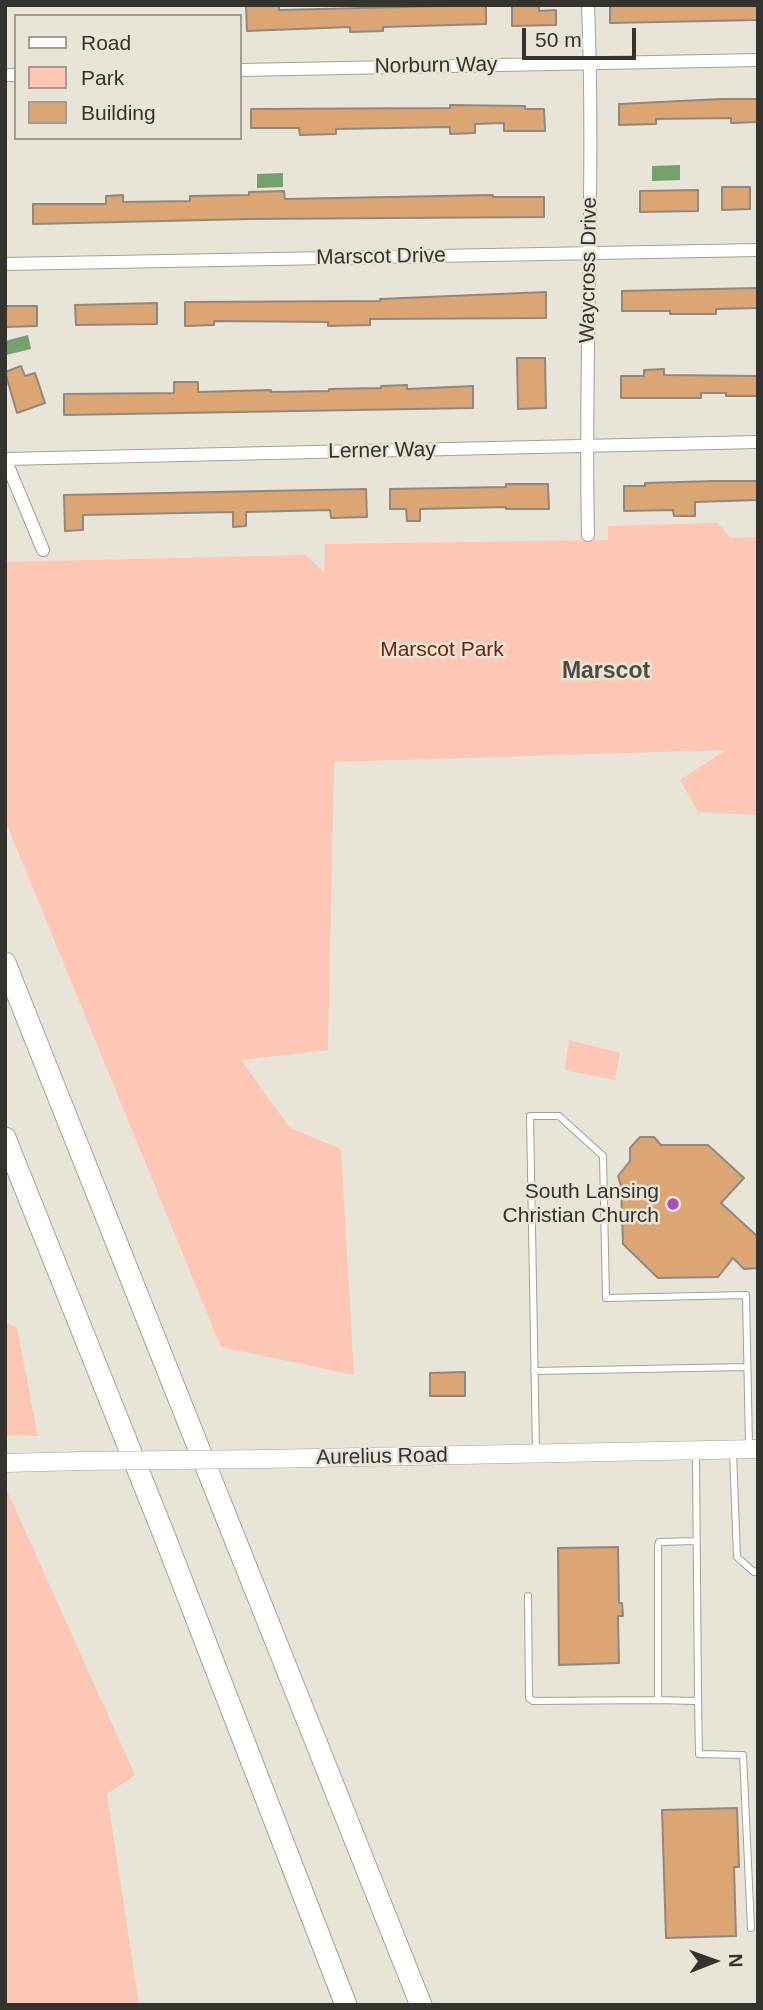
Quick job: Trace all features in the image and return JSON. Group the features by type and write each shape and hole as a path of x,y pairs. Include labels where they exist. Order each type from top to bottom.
{"highway":[{"path":"5,963 421,2005"},
{"path":"5,1138 166,1540 346,2005"}],"street":[{"name":"Waycross Drive","path":"588,5 588,534"},
{"name":"Norburn Way","path":"242,70 758,60"},
{"name":"Marscot Drive","path":"5,264 758,250"},
{"name":"Lerner Way","path":"5,459 758,442"},
{"path":"5,459 43,550"},
{"name":"Aurelius Road","path":"5,1463 746,1449"}],"lane":[{"path":"536,1453 530,1116 559,1116 603,1156 606,1298 746,1295 746,1449 737,1557 754,1572 758,1572"},
{"path":"534,1371 747,1367"},
{"path":"695,1450 699,1754 743,1755 751,1928"},
{"path":"658,1700 658,1546 659,1542 696,1541"},
{"path":"528,1597 529,1698 533,1701 698,1699"}],"green space":[{"name":"Marscot Park","path":"718,523 730,538 758,537 758,815 698,812 680,780 726,750 334,762 328,1050 241,1060 290,1128 341,1149 354,1375 221,1347 5,820 5,562 306,555 324,572 325,544 608,540 608,526"},
{"path":"569,1040 620,1053 615,1080 565,1070"},
{"path":"7,1323 17,1328 38,1436 5,1435"},
{"path":"5,1486 135,1775 107,1794 139,2005 5,2005"}],"shaded area":[{"path":"680,165 680,180 652,181 652,166"},
{"path":"283,173 283,187 257,188 257,174"},
{"path":"28,335 31,349 6,355 5,341"}],"building":[{"path":"246,5 279,5 279,10 486,5 486,24 383,27 383,31 350,32 350,27 247,31"},
{"path":"512,5 539,5 539,11 556,10 556,25 512,26"},
{"path":"758,5 758,20 610,23 610,6"},
{"path":"758,99 758,122 731,123 731,118 656,119 656,124 619,125 619,104"},
{"path":"450,105 525,106 525,109 544,109 545,131 504,131 504,123 475,124 475,133 450,134 450,127 336,129 336,134 300,135 299,128 251,128 251,109 450,108"},
{"path":"722,187 750,187 750,209 722,210"},
{"path":"698,190 698,211 640,212 640,191"},
{"path":"284,191 285,199 493,195 544,197 544,217 33,224 33,204 106,204 106,196 123,195 123,202 190,201 190,196 249,195 249,192"},
{"path":"758,288 758,308 716,309 716,314 622,311 622,291"},
{"path":"546,292 546,318 370,319 370,325 328,326 328,322 214,321 214,325 185,326 185,302 380,301"},
{"path":"157,303 157,324 76,325 75,305"},
{"path":"5,306 37,306 37,326 5,327"},
{"path":"517,358 545,358 546,408 518,409"},
{"path":"21,366 25,376 35,373 45,403 17,413 5,372"},
{"path":"664,369 664,375 758,376 758,396 701,393 701,398 621,398 621,376 644,376 644,370"},
{"path":"174,382 198,382 198,392 329,391 407,385 407,389 473,386 473,408 64,415 64,394 174,393"},
{"path":"758,481 758,500 695,502 695,516 674,516 673,510 624,511 624,486"},
{"path":"506,484 548,484 549,509 420,509 420,521 407,521 406,509 390,509 390,489 506,487"},
{"path":"366,489 367,517 331,518 330,510 246,512 246,526 233,527 233,512 83,515 83,530 65,531 64,495"},
{"name":"South Lansing Christian Church","path":"640,1137 654,1137 661,1145 708,1145 744,1178 721,1203 758,1237 758,1268 744,1269 733,1258 718,1277 658,1278 623,1244 621,1186 618,1176 630,1161 630,1148"},
{"path":"465,1372 465,1396 430,1396 430,1373"},
{"path":"618,1547 619,1603 622,1603 623,1616 618,1616 619,1663 559,1665 558,1548"},
{"path":"737,1808 739,1867 734,1867 736,1936 666,1938 662,1810"}],"place":[{"name":"South Lansing Christian Church","path":"673,1204"}],"district":[{"name":"Marscot","path":"606,672"}]}
